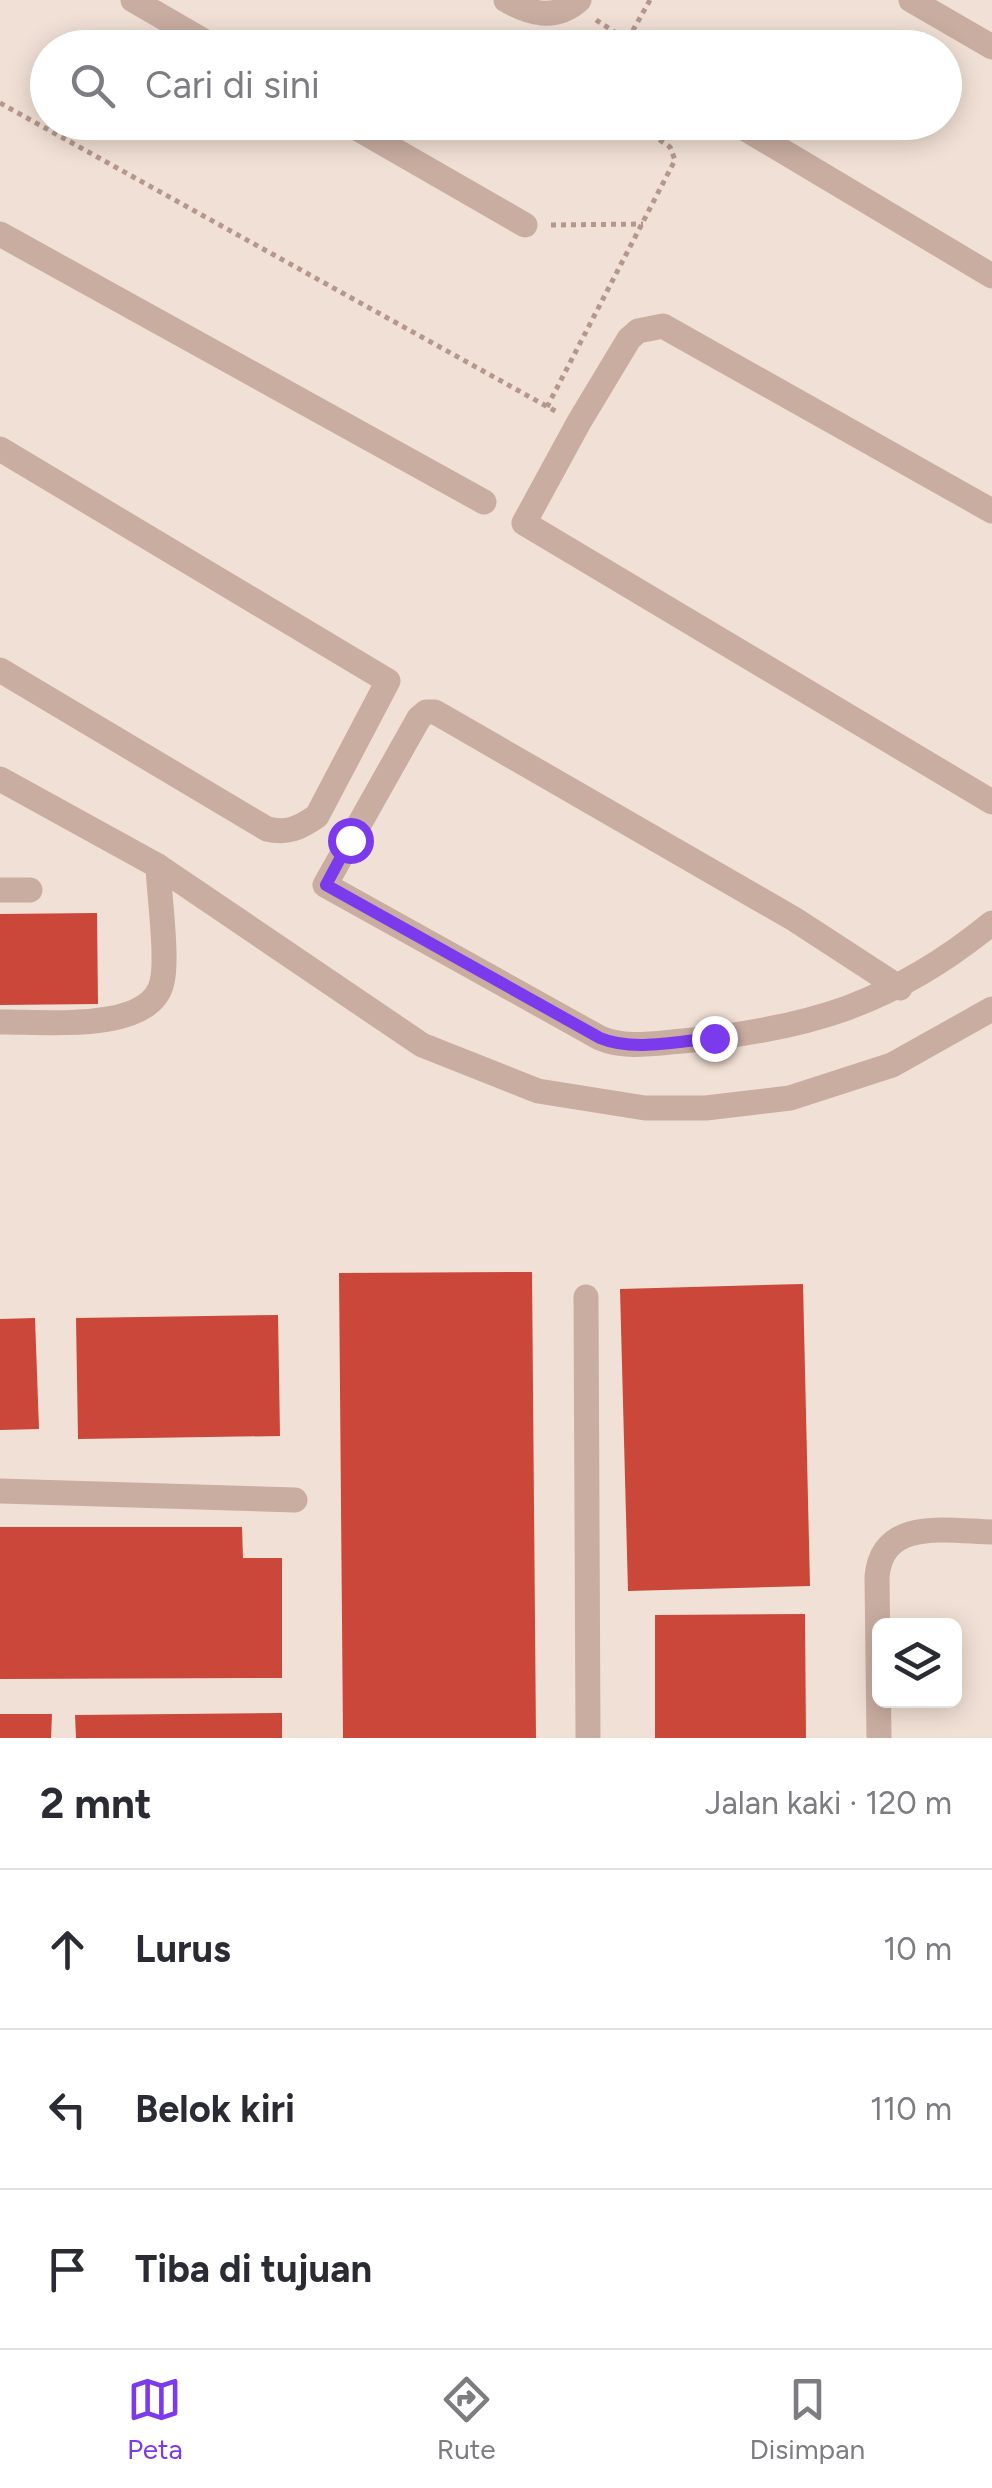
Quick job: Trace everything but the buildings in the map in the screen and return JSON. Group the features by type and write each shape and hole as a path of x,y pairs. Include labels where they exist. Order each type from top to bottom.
{"street":[{"path":"133,0 185,30"},
{"path":"506,0 525,11 541,14 559,12 576,3"},
{"path":"911,0 992,47"},
{"path":"377,140 525,225"},
{"path":"764,140 992,276"},
{"path":"0,234 484,502"},
{"path":"992,511 663,326 638,330 629,339 524,523 992,802"},
{"path":"0,449 388,680 317,816 289,831 267,829 0,670"},
{"path":"900,988 794,919 444,715 430,712 422,714 404,741 326,885 608,1042 648,1044 790,1027 900,988 992,924"},
{"path":"370,718 404,741"},
{"path":"0,779 158,866 422,1044 538,1090 646,1108 706,1108 790,1098 892,1065 992,1009"},
{"path":"317,816 350,840"},
{"path":"0,1022 114,1019 147,1008 157,998 163,980 158,866"},
{"path":"0,890 30,890"},
{"path":"586,1298 588,1738"},
{"path":"0,1491 294,1500"},
{"path":"879,1738 877,1578 878,1562 885,1548 913,1531 992,1532"}],"path":[{"path":"633,30 650,0"},
{"path":"576,3 613,30"},
{"path":"0,103 30,120"},
{"path":"67,140 579,422"},
{"path":"547,407 674,160 670,147 660,140"},
{"path":"525,225 643,224"}],"route":[{"path":"350,840 326,885 600,1038 621,1044 714,1038"}]}
